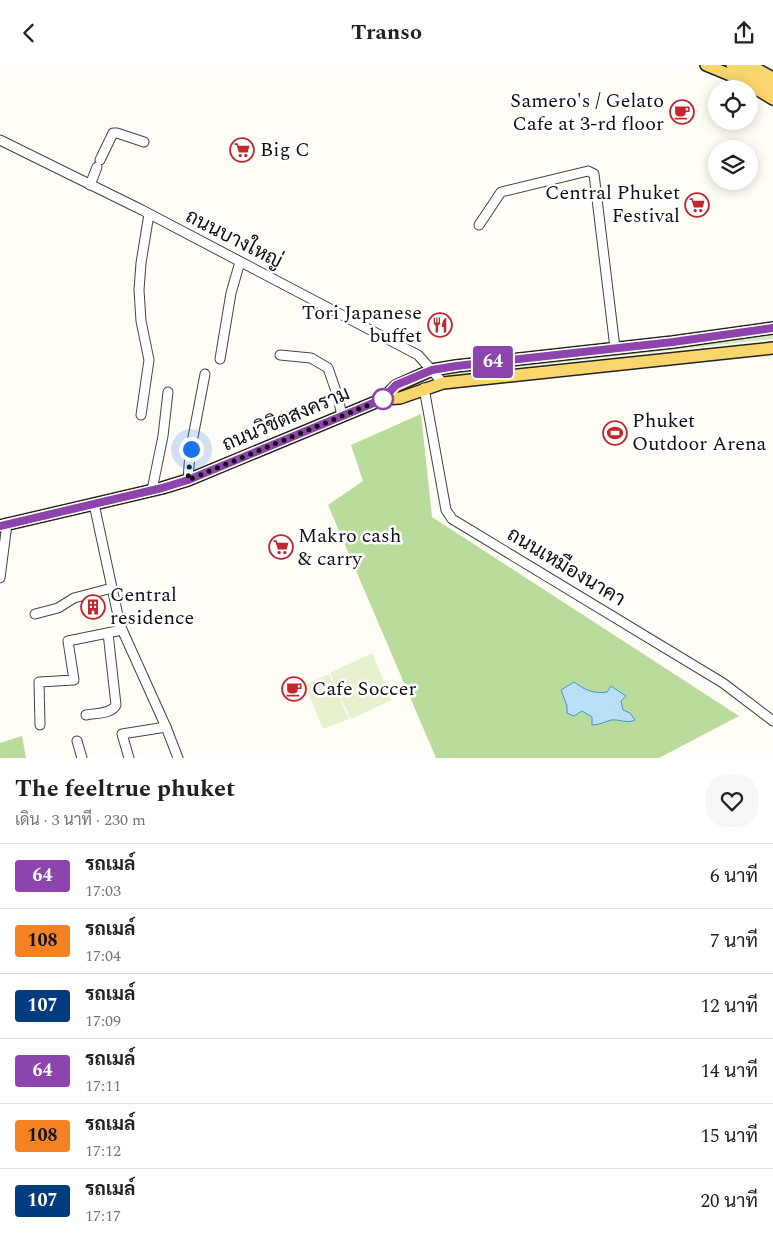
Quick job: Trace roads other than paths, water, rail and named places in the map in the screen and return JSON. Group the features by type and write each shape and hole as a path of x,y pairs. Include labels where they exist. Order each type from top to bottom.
{"main road":[{"path":"706,65 740,79 773,99"},
{"path":"732,65 773,88"},
{"path":"750,65 773,78"},
{"path":"761,65 773,71"},
{"name":"ถนนวิชิตสงคราม","path":"383,399 396,385 432,370 773,328"},
{"name":"ถนนวิชิตสงคราม","path":"4,525 188,480 383,399 400,398 424,388 443,383 773,348"}],"street":[{"path":"90,185 113,133 144,142"},
{"name":"ถนนบางใหญ่","path":"0,140 149,214 418,355 443,383"},
{"path":"479,225 500,192 588,171 594,174 615,348"},
{"path":"141,415 149,360 141,321 139,290 141,263 149,214"},
{"path":"220,359 230,300 240,262"},
{"path":"280,355 311,359 328,368 342,416"},
{"path":"188,480 190,453 205,374"},
{"name":"ถนนเหมืองนาคา","path":"424,388 446,510 452,519 723,683 773,721"},
{"path":"152,490 163,435 168,392"},
{"path":"94,504 122,630 178,758"},
{"path":"0,578 4,525"},
{"path":"35,614 58,608 74,598 112,587"},
{"path":"40,725 39,682 74,679 68,641 122,630"},
{"path":"86,715 109,711 115,708 116,705 108,633"},
{"path":"129,758 122,734 166,727"},
{"path":"77,741 82,758"}],"water":[{"path":"574,682 593,692 607,692 611,686 626,696 621,701 623,710 630,713 635,720 629,722 611,720 592,725 592,717 582,711 574,716 567,713 567,706 561,690"}],"place":[{"name":"Samero's / Gelato Cafe at 3-rd floor","path":"682,112"},
{"name":"Big C","path":"242,150"},
{"name":"Central Phuket Festival","path":"697,205"},
{"name":"Tori Japanese buffet","path":"440,325"},
{"name":"Phuket Outdoor Arena","path":"615,433"},
{"name":"Makro cash & carry","path":"281,547"},
{"name":"Central residence","path":"93,607"},
{"name":"Cafe Soccer","path":"294,689"}]}
